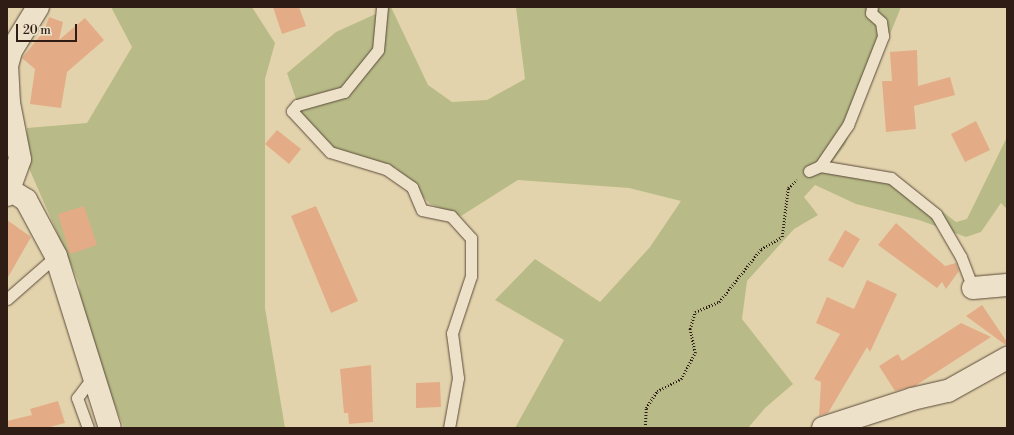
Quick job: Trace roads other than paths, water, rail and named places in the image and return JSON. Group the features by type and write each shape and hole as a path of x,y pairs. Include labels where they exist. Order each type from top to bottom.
{"street":[{"path":"38,7 11,51 7,66 8,102 20,159 8,192 26,200 56,256 110,428"},
{"path":"973,288 1007,285"},
{"path":"823,428 912,399 948,391 1007,358"}],"lane":[{"path":"382,7 378,50 344,92 297,105 292,111 330,152 386,168 412,187 422,210 451,216 471,238 471,276 452,332 458,378 449,428"},
{"path":"809,171 820,166 848,125 883,36 881,22 871,13 872,7"},
{"path":"820,166 891,178 936,214 961,257 973,288"},
{"path":"7,299 56,256"},
{"path":"88,428 77,398 93,377"}]}
